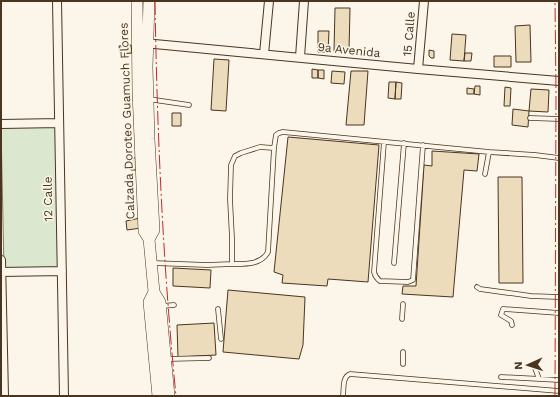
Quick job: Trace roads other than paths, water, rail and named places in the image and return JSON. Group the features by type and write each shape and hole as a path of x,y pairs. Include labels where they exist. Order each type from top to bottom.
{"main road":[{"name":"Calzada Doroteo Guamuch Flores","path":"137,1 138,92 144,231 149,239 154,292 160,302 169,396"},
{"name":"Calzada Doroteo Guamuch Flores","path":"149,1 147,67 149,146 154,230 149,239"},
{"name":"Calzada Doroteo Guamuch Flores","path":"154,292 149,302 158,396"}],"street":[{"name":"12 Calle","path":"57,1 64,396"},
{"path":"264,54 269,1"},
{"path":"300,57 304,1"},
{"name":"15 Calle","path":"418,69 424,1"},
{"name":"9a Avenida","path":"137,42 559,81"},
{"path":"1,124 59,123"},
{"path":"1,260 4,396"},
{"path":"1,272 62,271"}],"lane":[{"path":"148,99 189,105"},
{"path":"530,118 559,119"},
{"path":"151,263 207,265 251,264 265,257 268,252 274,148 276,135 279,133 283,132 559,158"},
{"path":"384,142 374,272 377,279 380,280 408,282 413,280 423,145"},
{"path":"394,263 404,144"},
{"path":"232,264 230,199 231,165 235,156 241,153 260,147 274,148"},
{"path":"485,174 489,152"},
{"path":"477,287 480,289 531,296 559,297"},
{"path":"402,319 403,304"},
{"path":"160,306 174,306"},
{"path":"218,309 221,338"},
{"path":"512,325 510,321 501,315 503,309 559,313"},
{"path":"403,364 404,352"},
{"path":"165,360 210,358"},
{"path":"535,368 539,379"},
{"path":"343,396 345,378 350,374 559,391"},
{"path":"501,377 559,380"}]}
